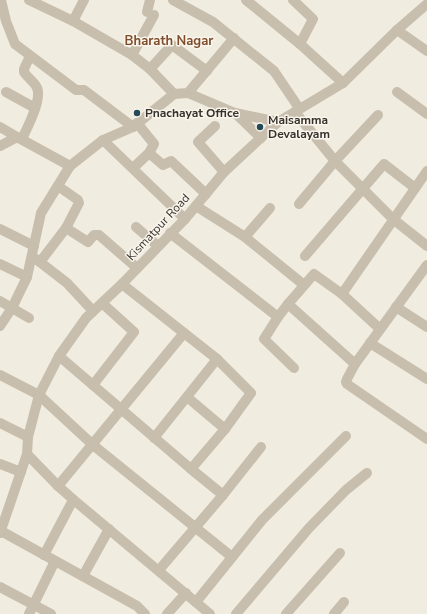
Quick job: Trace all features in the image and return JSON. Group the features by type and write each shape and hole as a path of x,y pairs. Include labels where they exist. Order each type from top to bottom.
{"street":[{"path":"1,0 3,23 14,44 76,90 84,90 135,125 154,144 149,153 133,168"},
{"path":"30,0 73,21 132,55 150,69 174,94"},
{"path":"73,21 84,0"},
{"path":"132,55 151,14 150,0"},
{"path":"173,0 184,3 213,22 274,72 297,110 335,161 393,219 427,246"},
{"path":"246,0 300,44 343,83"},
{"path":"293,0 313,19 300,44"},
{"name":"Kismatpur Road","path":"0,532 27,454 28,437 39,395 59,356 86,318 122,284 185,219 224,172 278,122 343,83 427,4"},
{"path":"398,30 427,51"},
{"path":"188,93 234,38"},
{"path":"150,69 172,45 207,71"},
{"path":"0,146 19,138 38,100 39,93 37,87 24,72 30,56"},
{"path":"6,92 35,108"},
{"path":"397,92 427,114"},
{"path":"0,326 12,308 27,277 35,255 41,213 70,166 104,140 135,125 174,94 188,93 236,113 278,122"},
{"path":"236,113 261,138"},
{"path":"299,204 335,161 378,115"},
{"path":"215,126 198,142 224,172"},
{"path":"0,127 70,166"},
{"path":"104,140 185,219"},
{"path":"149,153 163,165 171,161 206,194"},
{"path":"306,256 362,188 384,164 415,188"},
{"path":"342,294 427,171"},
{"path":"35,255 66,228 78,205 78,200 58,186"},
{"path":"196,206 245,237 304,285"},
{"path":"245,237 270,208"},
{"path":"136,227 158,246"},
{"path":"66,228 86,242 90,241 94,235 99,235 137,268"},
{"path":"0,229 35,255 67,283 93,311"},
{"path":"170,233 278,316"},
{"path":"0,264 27,277"},
{"path":"427,265 355,364 346,380 347,384 427,439"},
{"path":"294,368 264,339 278,316 314,274 342,294 380,329"},
{"path":"122,284 217,360 251,393 225,429 191,469"},
{"path":"0,301 29,318"},
{"path":"93,385 134,332 102,303"},
{"path":"288,304 355,364"},
{"path":"396,307 427,327"},
{"path":"58,486 184,334"},
{"path":"370,343 427,379"},
{"path":"59,356 223,495"},
{"path":"154,438 217,360"},
{"path":"0,374 39,395 93,445 232,558"},
{"path":"187,397 225,429"},
{"path":"0,423 28,437"},
{"path":"196,602 262,520 346,436"},
{"path":"159,570 223,495 261,447"},
{"path":"27,454 74,500 210,614"},
{"path":"0,464 21,472"},
{"path":"236,614 309,528 346,490 367,473"},
{"path":"44,555 74,500"},
{"path":"82,576 109,529"},
{"path":"0,532 137,606 145,614"},
{"path":"286,614 340,553"},
{"path":"32,609 55,561"},
{"path":"0,587 32,609 51,614"},
{"path":"167,614 186,593"},
{"path":"334,614 344,602"}],"place":[{"name":"Pnachayat Office","path":"137,113"},
{"name":"Maisamma Devalayam","path":"260,127"}],"district":[{"name":"Bharath Nagar","path":"169,40"}]}
